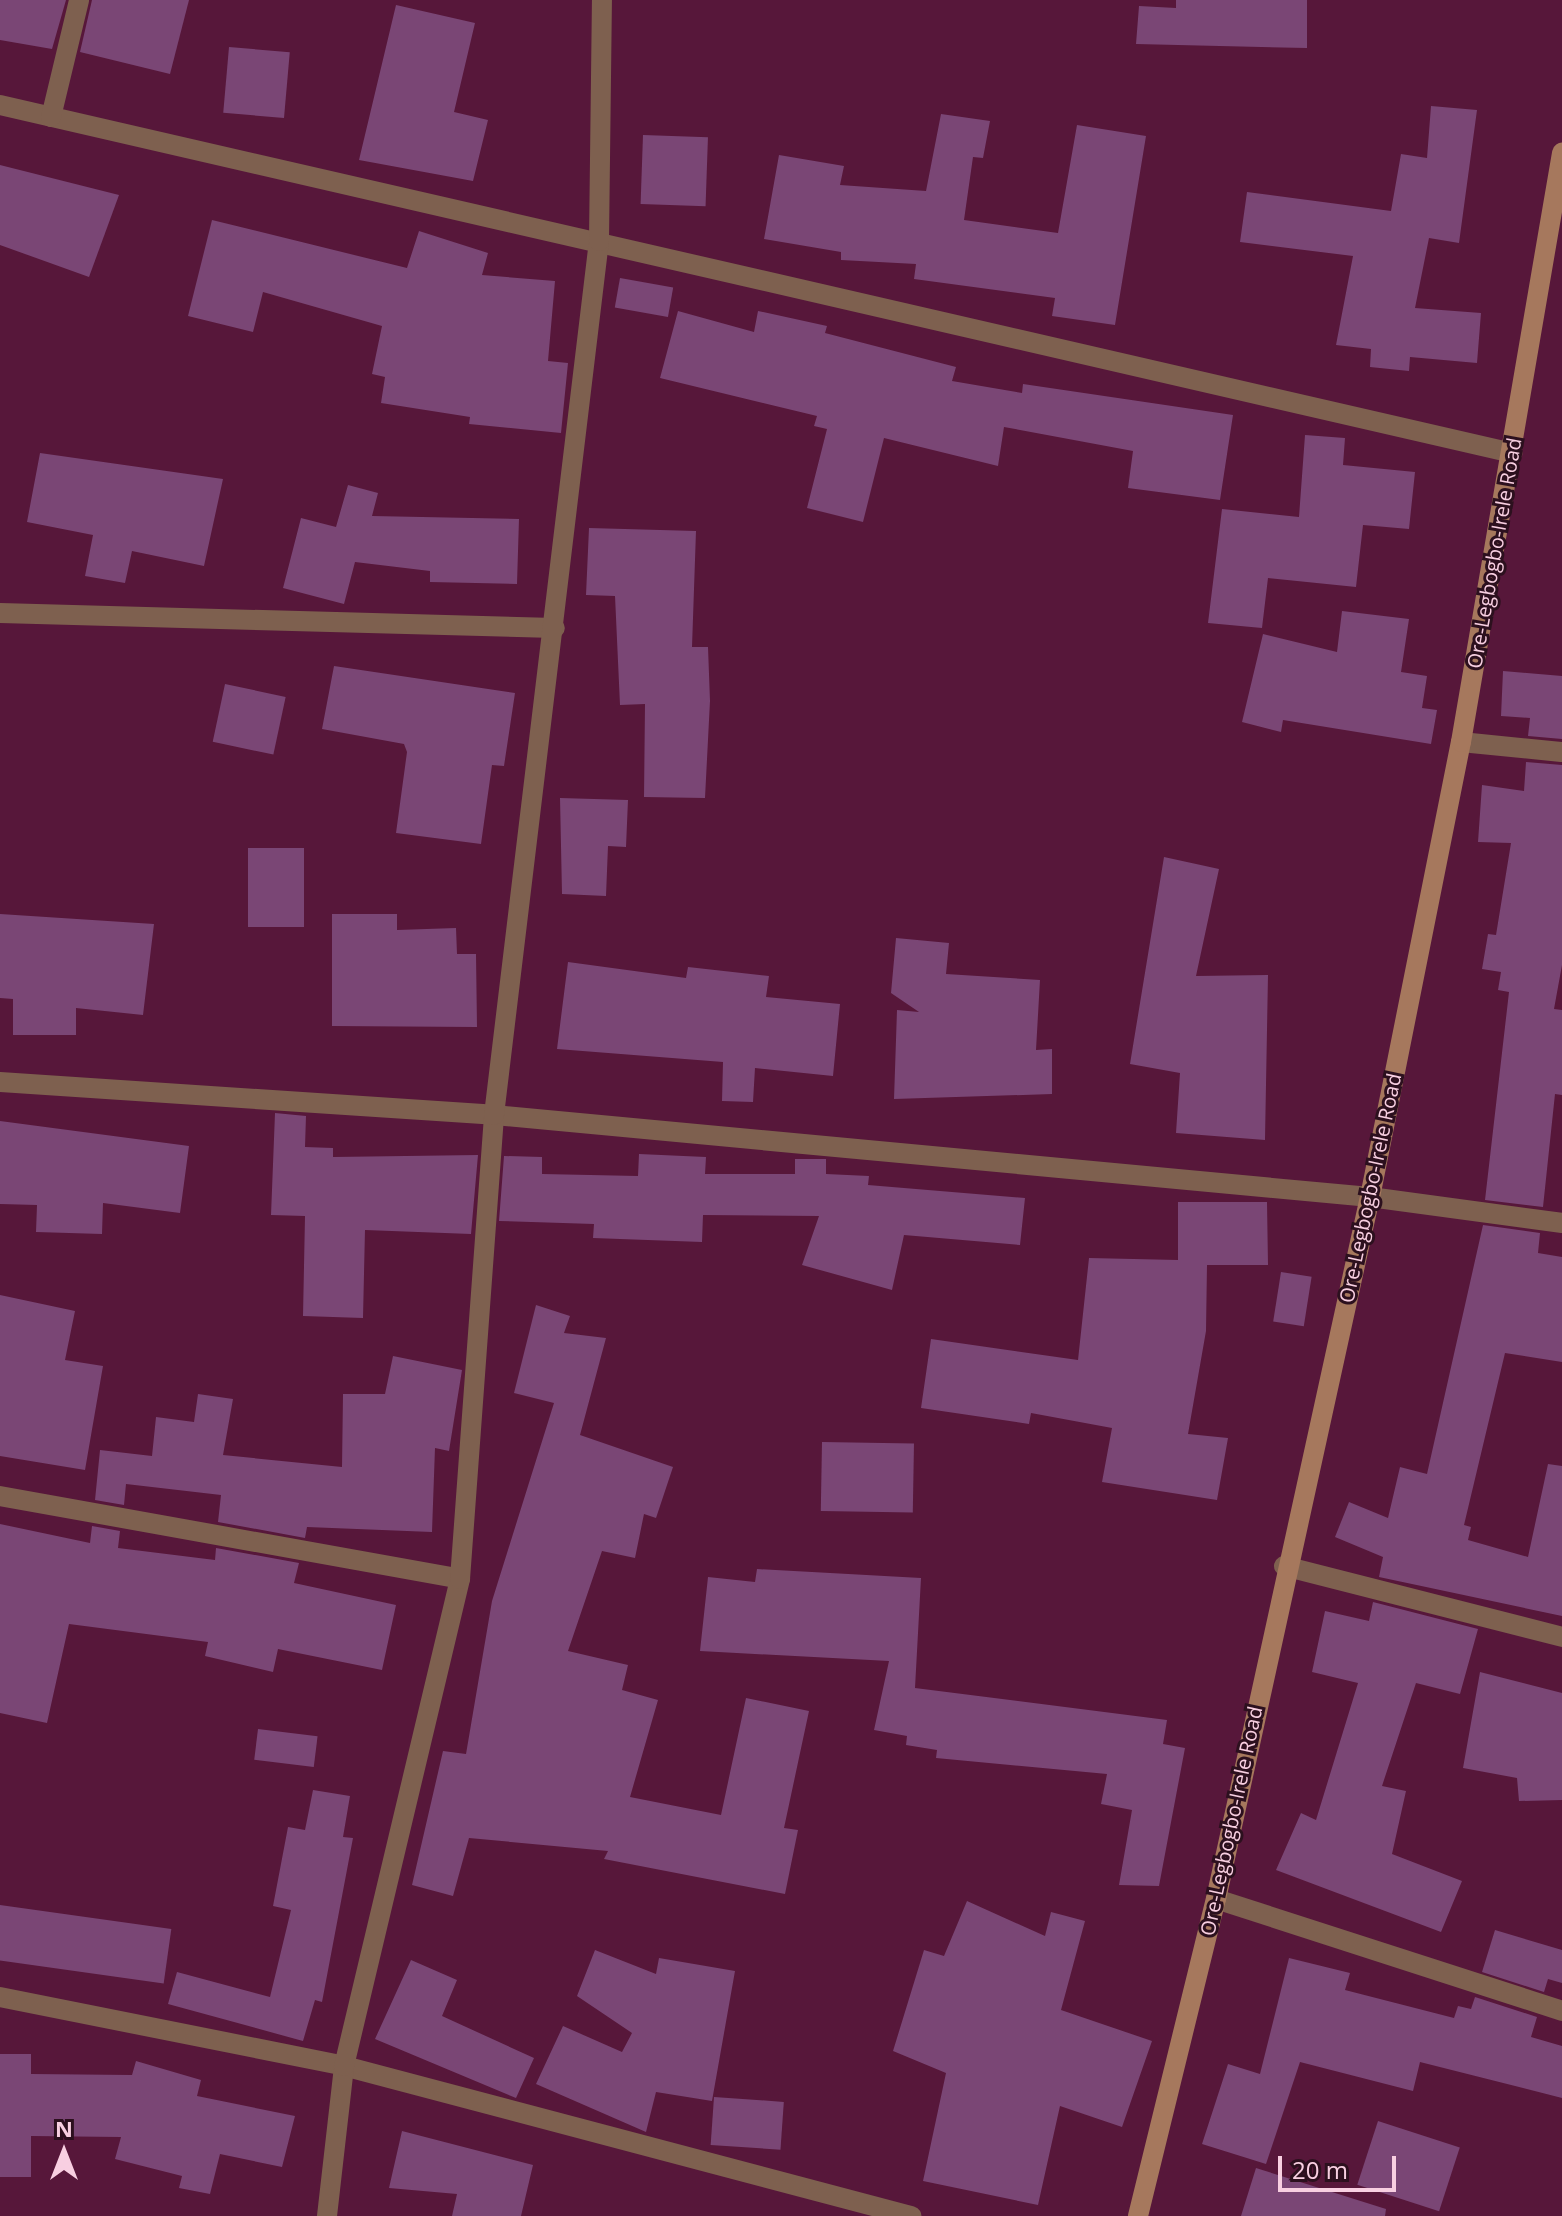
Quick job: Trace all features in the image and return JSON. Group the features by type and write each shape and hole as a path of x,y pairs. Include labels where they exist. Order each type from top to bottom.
{"main road":[{"name":"Ore-Legbogbo-Irele Road","path":"1138,2216 1216,1899 1284,1566 1370,1197 1461,742 1562,153"}],"street":[{"path":"51,117 79,0"},
{"path":"327,2216 344,2066 460,1579 494,1115 555,628 599,241 602,0"},
{"path":"0,105 1512,453"},
{"path":"0,613 555,628"},
{"path":"1461,742 1562,752"},
{"path":"0,1082 494,1115 1370,1197 1562,1223"},
{"path":"0,1496 460,1579"},
{"path":"1284,1566 1562,1637"},
{"path":"1216,1899 1562,2011"},
{"path":"0,1997 344,2066 911,2216"}],"building":[{"path":"0,0 66,0 52,49 0,40"},
{"path":"92,0 189,0 170,74 80,52"},
{"path":"1176,0 1307,0 1307,48 1136,44 1139,6 1176,8"},
{"path":"396,5 475,23 454,112 488,120 473,181 359,160"},
{"path":"229,47 290,52 284,118 223,113"},
{"path":"1431,106 1477,110 1459,243 1429,238 1415,308 1481,313 1477,363 1410,357 1409,371 1370,367 1371,349 1336,345 1353,256 1240,242 1247,192 1391,211 1401,154 1427,158"},
{"path":"941,114 990,121 983,158 973,157 964,220 1058,233 1077,125 1146,136 1115,325 1052,316 1055,298 914,279 916,264 841,260 841,252 764,239 779,155 844,166 840,185 926,191"},
{"path":"643,135 708,137 706,206 641,204"},
{"path":"0,165 119,195 89,277 0,245"},
{"path":"212,220 407,268 419,231 488,253 482,275 555,281 548,361 568,363 561,433 469,424 470,417 381,403 385,377 372,374 382,326 263,292 253,332 188,316"},
{"path":"620,278 673,287 668,317 615,308"},
{"path":"678,311 754,332 758,311 827,326 825,333 956,367 952,381 1022,393 1023,384 1233,415 1220,500 1128,488 1133,451 1004,427 998,466 884,438 863,522 807,508 827,429 814,426 817,416 660,378"},
{"path":"1305,435 1345,438 1343,465 1415,472 1409,529 1363,525 1356,587 1268,578 1262,628 1208,623 1222,509 1299,517"},
{"path":"40,453 223,479 204,566 132,551 125,583 85,576 93,535 27,522"},
{"path":"348,485 378,493 372,516 519,519 517,584 430,582 430,571 355,562 344,604 283,588 301,518 336,527"},
{"path":"589,528 696,531 692,647 708,647 710,701 705,798 644,797 645,704 620,705 615,596 586,595"},
{"path":"1342,611 1409,619 1401,672 1427,676 1422,708 1437,710 1431,744 1283,720 1281,732 1242,722 1263,634 1337,652"},
{"path":"334,666 515,693 504,766 492,765 481,844 396,833 407,752 404,744 322,729"},
{"path":"1503,671 1562,676 1562,739 1528,736 1530,718 1501,716"},
{"path":"225,684 286,697 273,755 213,742"},
{"path":"1526,762 1562,765 1562,965 1554,1009 1562,1010 1562,1095 1555,1094 1543,1207 1485,1200 1509,992 1498,990 1501,972 1482,969 1488,934 1496,935 1511,843 1478,842 1482,785 1524,791"},
{"path":"560,798 628,800 626,847 608,846 606,896 562,894"},
{"path":"248,848 304,848 304,927 248,927"},
{"path":"1164,857 1219,869 1196,976 1268,975 1265,1140 1176,1133 1180,1073 1130,1064"},
{"path":"0,914 154,924 143,1015 76,1008 76,1035 13,1035 13,999 0,998"},
{"path":"332,914 397,914 397,930 456,928 457,954 476,954 477,1027 332,1026"},
{"path":"896,938 949,943 946,974 1040,980 1036,1050 1052,1049 1052,1094 894,1099 897,1010 919,1012 891,993"},
{"path":"568,962 686,978 688,967 769,976 766,997 840,1004 833,1076 755,1068 753,1102 722,1101 723,1062 557,1049"},
{"path":"275,1113 306,1116 305,1147 333,1148 333,1157 478,1155 471,1234 365,1230 363,1318 303,1316 305,1216 271,1215"},
{"path":"0,1121 189,1146 180,1213 103,1203 102,1234 36,1232 37,1205 0,1204"},
{"path":"639,1154 706,1157 705,1174 795,1174 795,1159 826,1159 826,1174 869,1176 868,1185 1025,1198 1020,1245 904,1235 892,1290 802,1265 819,1216 703,1215 702,1242 593,1238 594,1224 499,1221 504,1156 542,1157 542,1174 638,1176"},
{"path":"1178,1202 1267,1202 1268,1265 1207,1265 1206,1331 1188,1434 1228,1438 1217,1500 1102,1482 1112,1428 1031,1413 1029,1424 921,1408 931,1339 1078,1360 1089,1258 1178,1260"},
{"path":"1483,1225 1540,1233 1538,1253 1562,1257 1562,1362 1505,1353 1464,1525 1471,1527 1468,1540 1528,1557 1548,1464 1562,1466 1562,1616 1379,1577 1383,1557 1335,1537 1349,1502 1388,1518 1400,1467 1427,1474"},
{"path":"1281,1272 1312,1277 1304,1326 1273,1321"},
{"path":"0,1295 75,1311 65,1360 103,1366 85,1470 0,1456"},
{"path":"536,1305 570,1316 564,1333 606,1338 580,1435 673,1467 656,1518 644,1514 635,1558 602,1551 568,1651 628,1665 622,1690 658,1700 630,1797 721,1815 746,1698 809,1711 784,1828 798,1830 785,1894 604,1859 608,1851 469,1838 453,1896 412,1885 443,1751 466,1754 492,1601 554,1403 514,1393"},
{"path":"393,1356 462,1370 449,1451 435,1448 432,1532 307,1527 305,1538 218,1522 221,1495 126,1484 124,1505 95,1500 100,1450 152,1456 156,1417 194,1422 198,1394 233,1399 223,1455 342,1467 343,1394 385,1394"},
{"path":"822,1442 914,1444 913,1513 821,1511"},
{"path":"0,1524 90,1543 92,1526 120,1531 118,1548 215,1560 216,1548 299,1563 294,1583 396,1605 382,1670 278,1649 273,1672 205,1656 208,1642 69,1624 47,1723 0,1713"},
{"path":"757,1569 921,1578 915,1688 1167,1720 1163,1744 1185,1748 1159,1886 1119,1885 1132,1810 1101,1804 1107,1774 936,1758 937,1750 906,1745 907,1736 874,1730 889,1661 700,1651 708,1577 755,1582"},
{"path":"1373,1602 1478,1629 1460,1694 1416,1683 1382,1786 1406,1791 1392,1854 1462,1881 1441,1932 1276,1870 1301,1813 1316,1820 1358,1683 1312,1672 1325,1611 1369,1621"},
{"path":"1480,1672 1562,1693 1562,1800 1519,1801 1517,1778 1463,1768"},
{"path":"258,1729 318,1736 314,1767 254,1760"},
{"path":"313,1790 350,1796 343,1837 353,1838 322,2002 315,2000 303,2041 168,2004 177,1972 270,1997 291,1910 273,1906 288,1827 305,1830"},
{"path":"967,1901 1045,1936 1051,1912 1085,1921 1061,2010 1152,2041 1122,2127 1060,2106 1038,2205 923,2181 946,2073 893,2051 924,1950 944,1956"},
{"path":"0,1905 171,1929 164,1984 0,1961"},
{"path":"1495,1930 1562,1950 1562,1983 1548,1979 1544,1992 1482,1972"},
{"path":"595,1950 656,1974 659,1958 735,1971 712,2101 656,2092 646,2132 536,2084 563,2026 622,2052 632,2033 577,1996"},
{"path":"1289,1958 1350,1973 1345,1990 1454,2018 1458,2006 1471,2009 1475,1997 1537,2017 1531,2037 1562,2046 1562,2098 1420,2062 1413,2091 1300,2062 1266,2164 1202,2144 1228,2064 1260,2074"},
{"path":"411,1960 457,1980 442,2016 534,2058 516,2098 375,2039"},
{"path":"0,2054 31,2054 31,2074 132,2075 136,2061 201,2080 197,2096 295,2116 282,2167 220,2154 210,2194 179,2188 182,2176 115,2159 121,2137 31,2136 31,2177 0,2177"},
{"path":"714,2097 784,2102 780,2150 711,2145"},
{"path":"1378,2121 1460,2148 1439,2211 1357,2185"},
{"path":"402,2131 533,2165 521,2216 452,2216 457,2194 389,2188"},
{"path":"1256,2168 1386,2209 1385,2216 1241,2216"}]}
